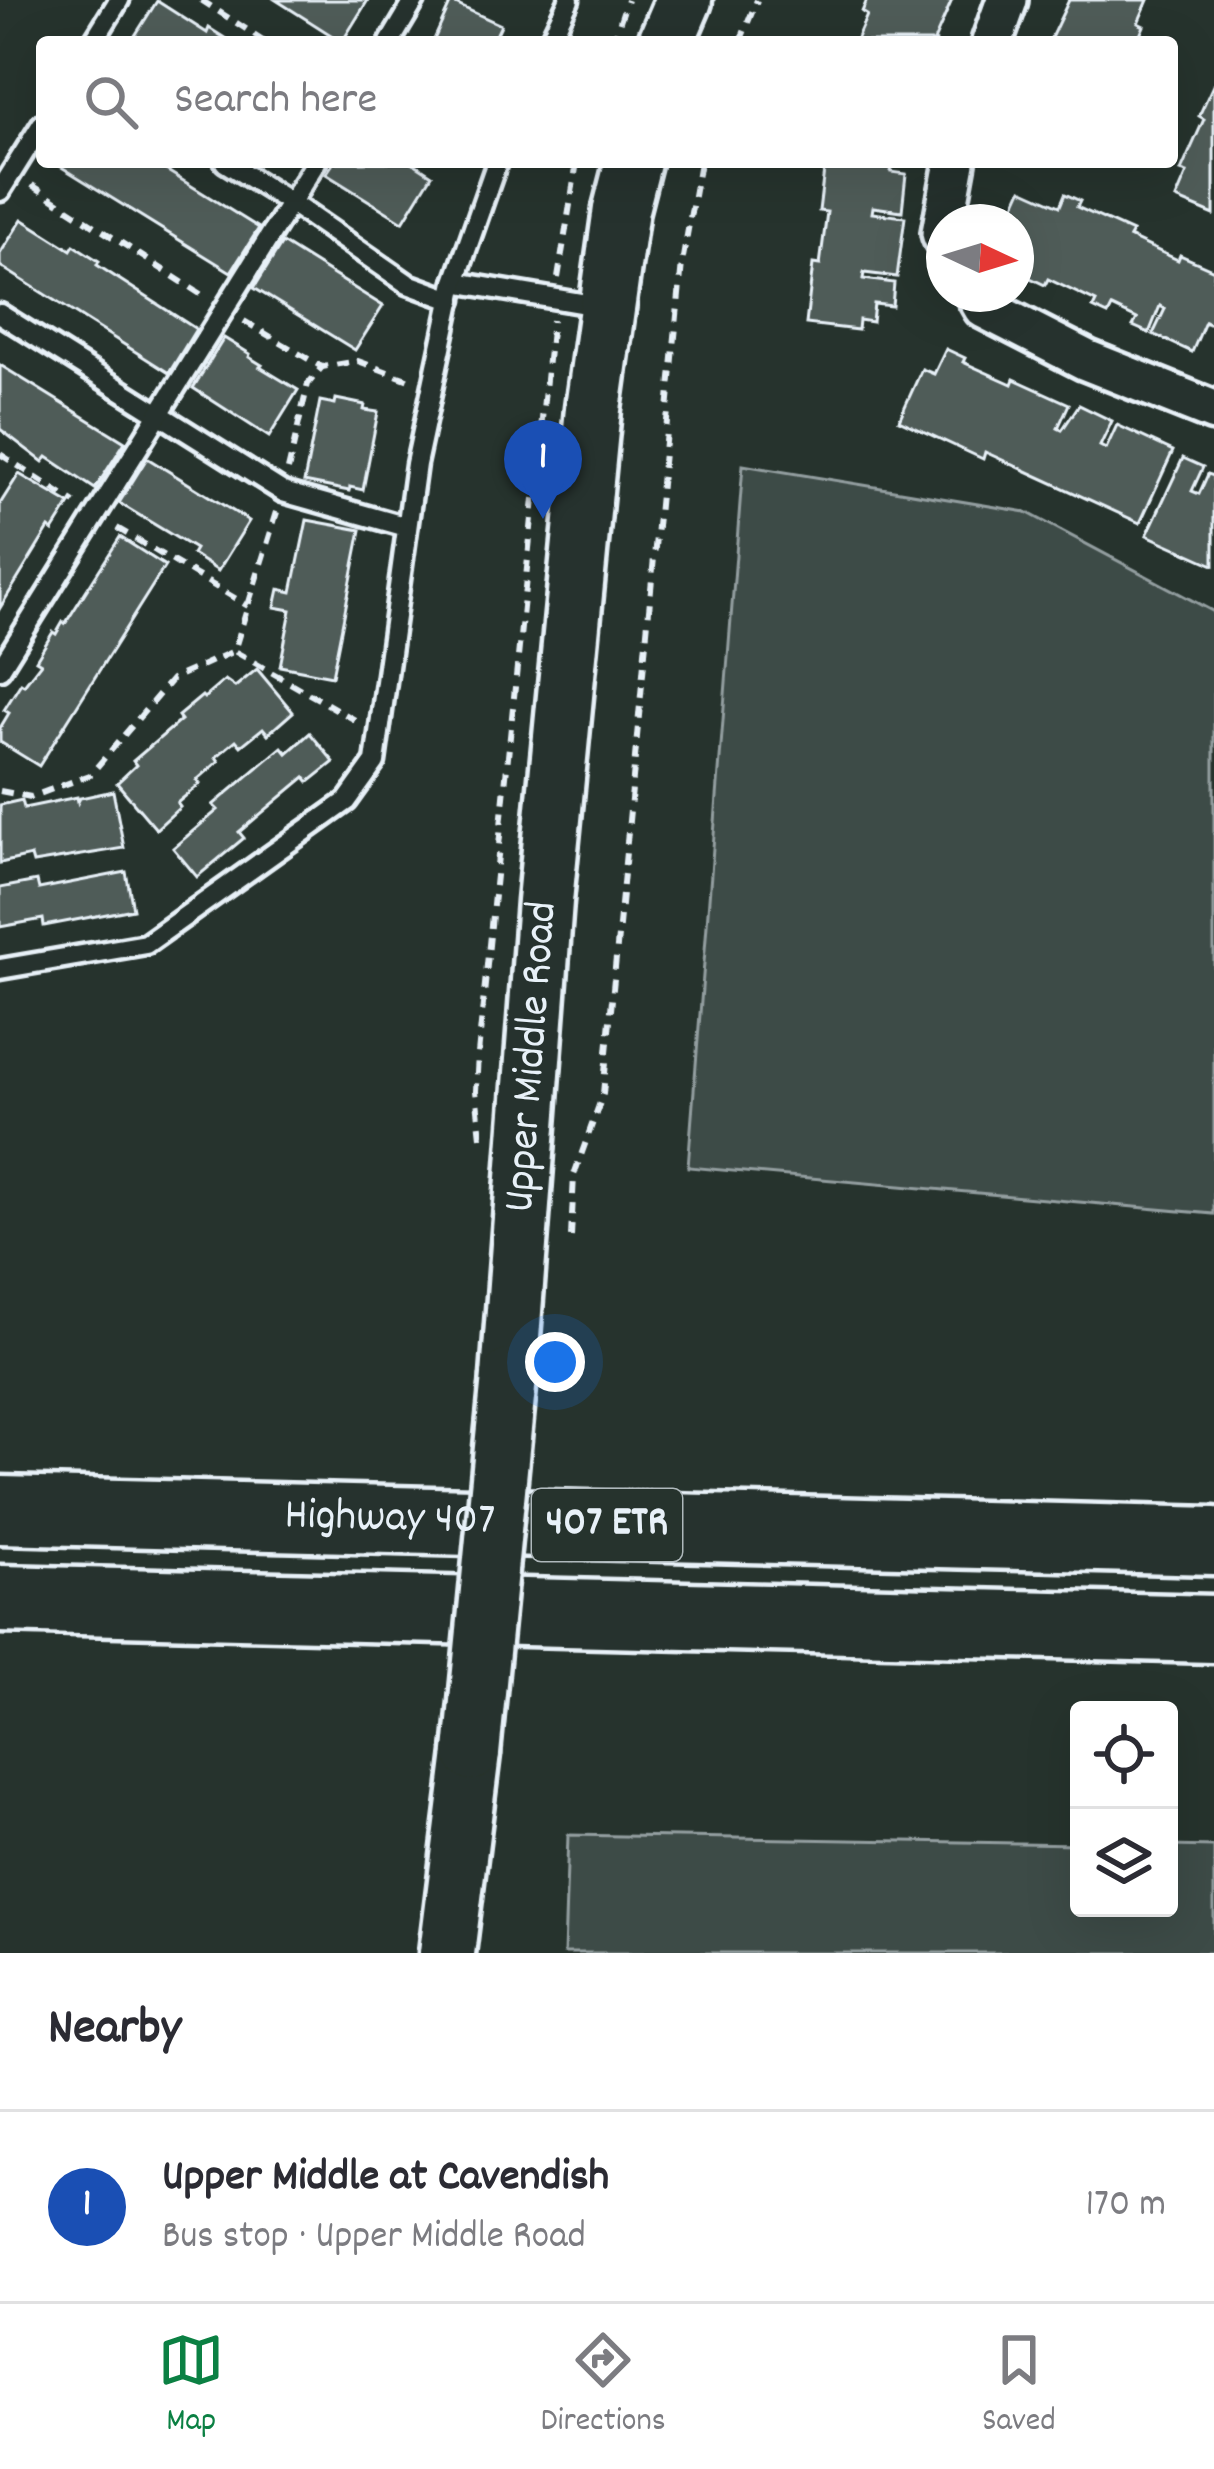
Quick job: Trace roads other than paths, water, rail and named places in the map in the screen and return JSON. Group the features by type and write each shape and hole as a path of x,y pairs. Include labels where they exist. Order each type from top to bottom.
{"highway":[{"name":"Highway 407","path":"0,1510 1214,1540"},
{"name":"Highway 407","path":"0,1599 1214,1629"}],"main road":[{"path":"669,36 684,0"},
{"name":"Upper Middle Road","path":"448,1953 509,1377 548,878 593,409 620,208 631,168"}],"street":[{"path":"994,36 1007,0"},
{"path":"947,204 954,168"},
{"path":"993,312 1086,360 1213,408"}],"lane":[{"path":"97,36 119,0"},
{"path":"394,36 416,0"},
{"path":"552,36 569,0"},
{"path":"0,191 36,134"},
{"path":"235,168 408,284 607,307"},
{"path":"0,669 312,168"},
{"path":"0,969 146,944 347,801 375,762 416,464 454,291 494,168"},
{"path":"0,314 283,492 407,527"}],"place":[{"name":"Upper Middle at Cavendish","path":"543,519"}]}
